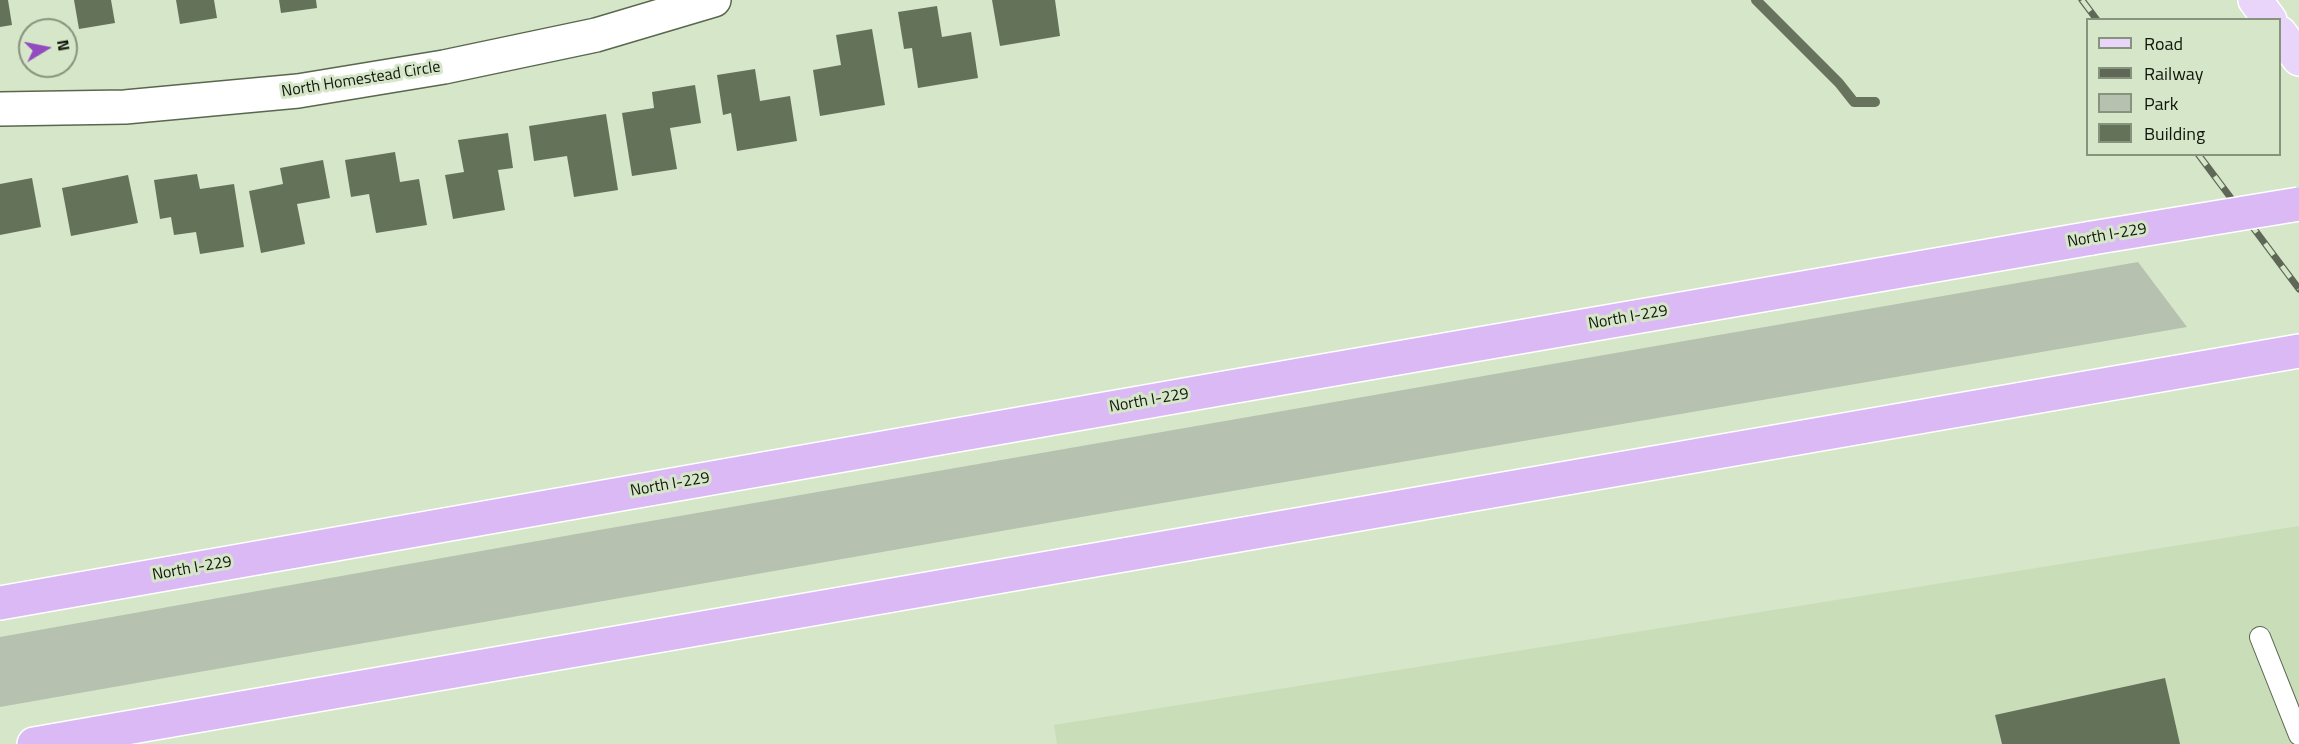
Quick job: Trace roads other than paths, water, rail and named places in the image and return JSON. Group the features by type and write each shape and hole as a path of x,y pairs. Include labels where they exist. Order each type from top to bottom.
{"highway":[{"name":"North I-229","path":"0,603 1224,388 2299,204"},
{"path":"34,744 2299,351"}],"main road":[{"path":"2255,0 2268,18"},
{"path":"2281,34 2299,59"}],"street":[{"name":"North Homestead Circle","path":"0,109 124,106 298,91 444,67 596,35 714,0"}],"lane":[{"path":"2260,637 2299,735"}],"waterway":[{"path":"1756,0 1839,83 1854,102 1875,102"}],"railway":[{"path":"2082,0 2096,18"},
{"path":"2199,156 2299,289"}]}
